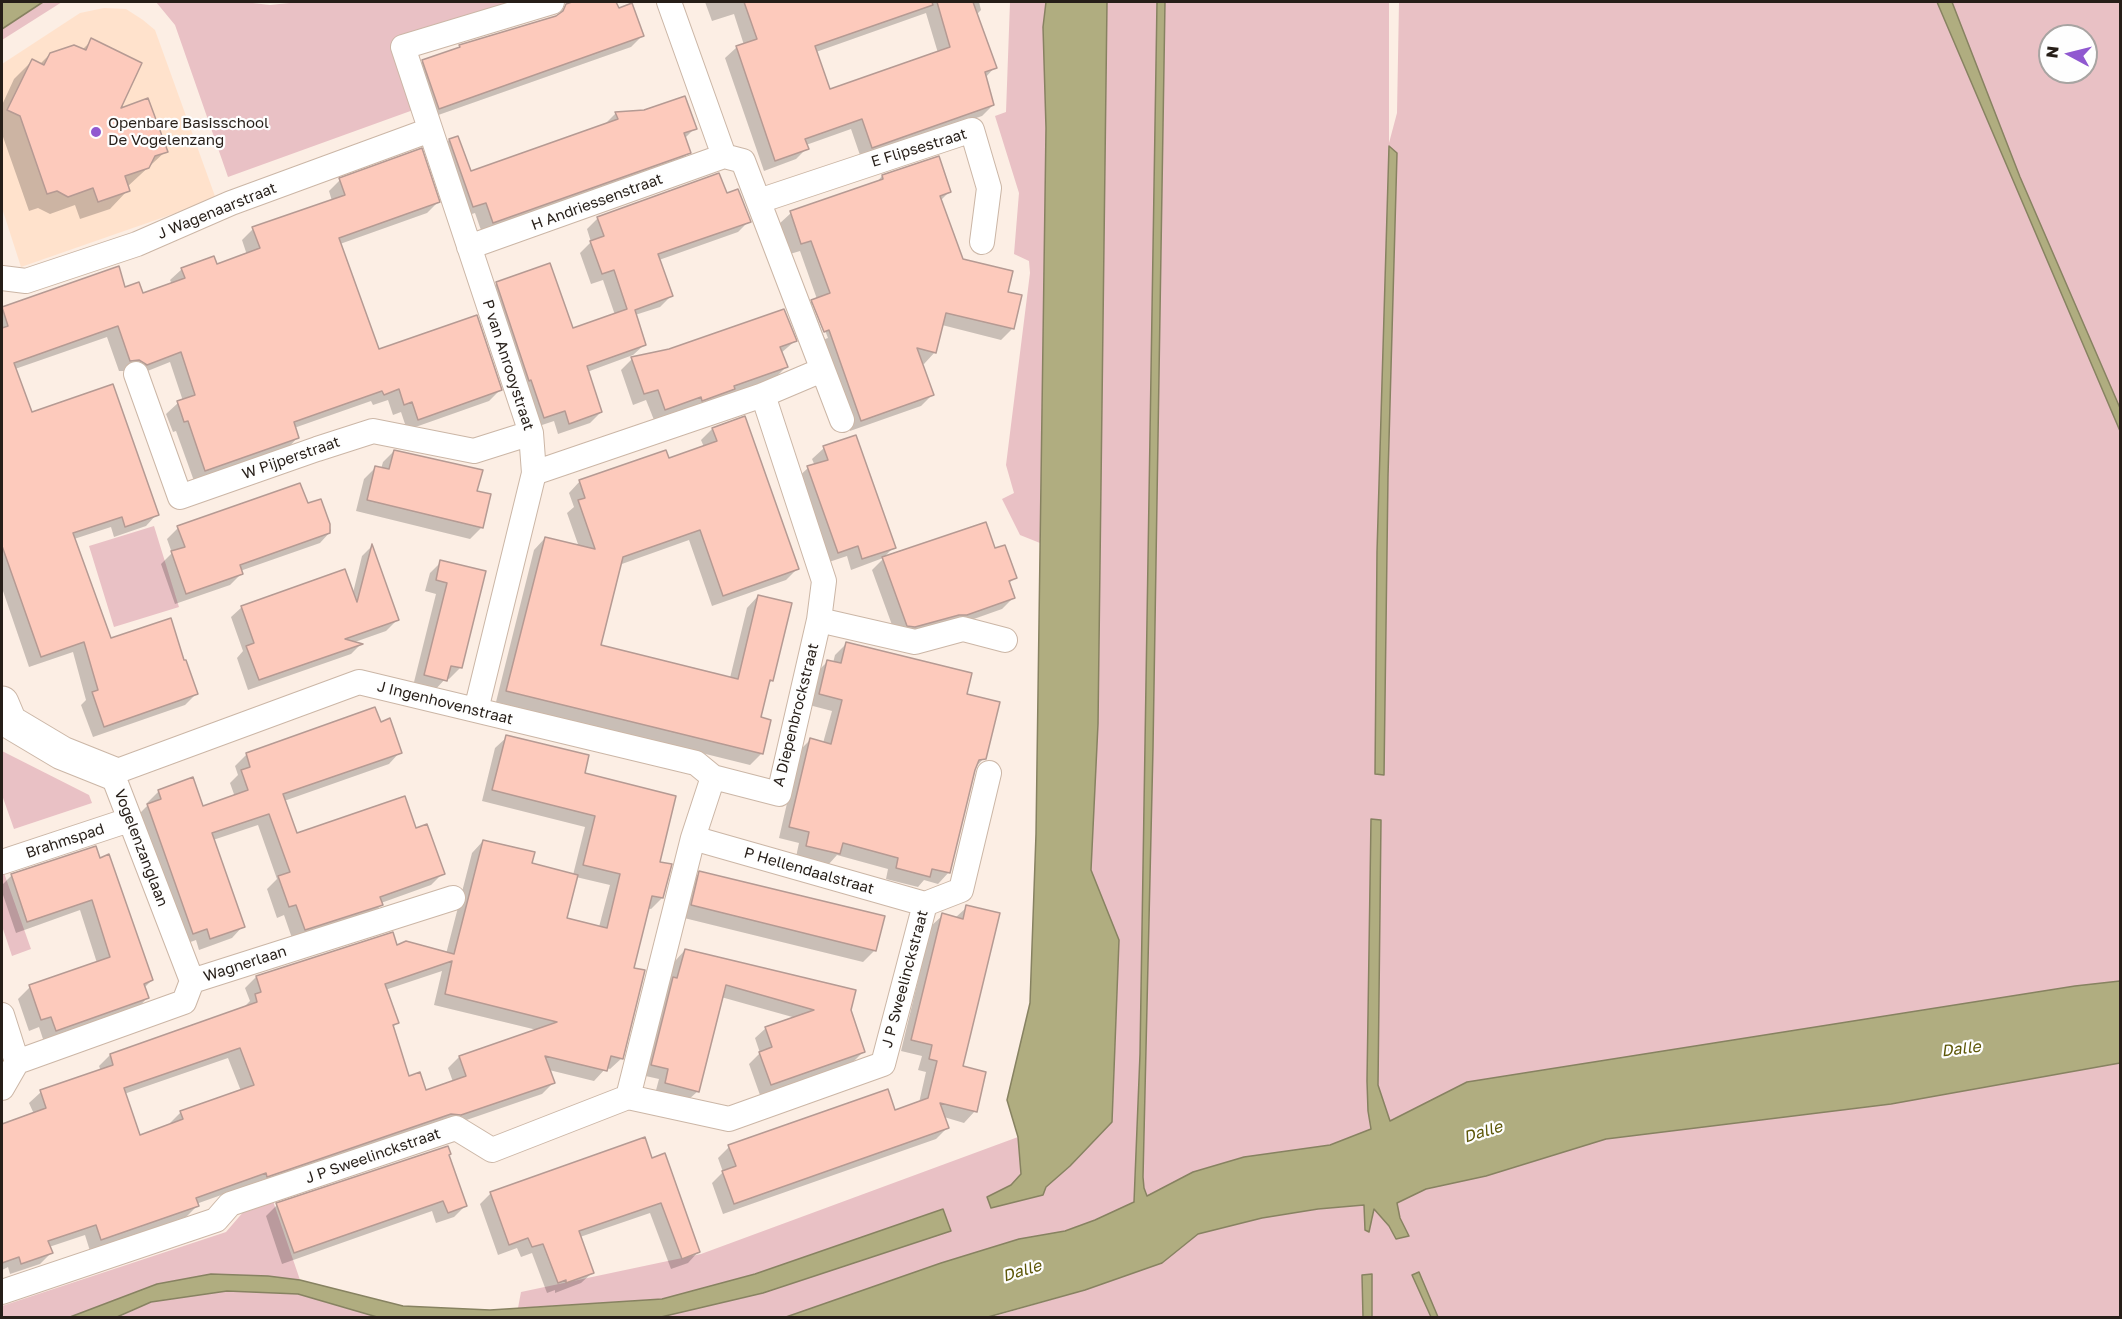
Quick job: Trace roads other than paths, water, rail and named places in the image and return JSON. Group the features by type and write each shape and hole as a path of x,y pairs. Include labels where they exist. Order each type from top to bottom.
{"street":[{"name":"P van Anrooystraat","path":"476,710 534,473 531,433 403,47 552,2"},
{"path":"669,2 724,156 743,161 842,420"},
{"name":"J Wagenaarstraat","path":"2,278 26,281 137,244 231,203 430,130"},
{"name":"E Flipsestraat","path":"759,201 972,130 989,188 982,242"},
{"name":"H Andriessenstraat","path":"469,248 724,156"},
{"path":"534,473 763,395 822,370"},
{"name":"W Pijperstraat","path":"136,374 180,497 373,431 474,451 531,433"},
{"name":"A Diepenbrockstraat","path":"713,777 779,794 819,620 824,581 763,395"},
{"path":"819,620 915,642 963,629 1005,640"},
{"name":"J Ingenhovenstraat","path":"112,773 359,682 696,764 713,777"},
{"name":"Vogelenzanglaan","path":"2,703 10,722 62,753 112,773 192,981"},
{"name":"J P Sweelinckstraat","path":"2,1292 216,1220 230,1204 456,1128 492,1150 628,1098 729,1119 883,1064 925,904 961,890 989,773"},
{"path":"628,1098 693,838 713,777"},
{"name":"Brahmspad","path":"2,862 129,820"},
{"name":"P Hellendaalstraat","path":"693,838 925,904"},
{"name":"Wagnerlaan","path":"17,1062 184,1002 192,981 453,898"},
{"path":"2,1016 17,1062 2,1088"}],"water":[{"path":"2,2 43,2 2,29"},
{"path":"1046,2 1107,2 1098,724 1091,870 1119,940 1112,1122 1070,1166 1046,1187 1043,1195 991,1208 987,1197 1011,1185 1021,1174 1018,1137 1007,1100 1030,1003 1036,834 1046,128 1043,27"},
{"name":"Dalle","path":"1157,2 1165,2 1153,748 1143,1177 1147,1196 1193,1172 1244,1157 1330,1145 1371,1129 1367,1081 1371,819 1381,820 1378,1085 1390,1121 1467,1082 2075,986 2120,981 2120,1063 1891,1104 1606,1139 1486,1176 1426,1189 1397,1203 1400,1218 1409,1236 1396,1239 1389,1226 1374,1209 1369,1232 1365,1230 1364,1205 1318,1209 1262,1218 1198,1234 1162,1263 1085,1290 988,1317 786,1317 941,1263 1019,1239 1065,1231 1134,1202 1140,1054"},
{"path":"1937,2 1952,2 2020,177 2120,408 2120,431"},
{"path":"1389,146 1397,153 1388,476 1384,775 1375,774 1377,552"},
{"path":"943,1209 951,1231 763,1293 661,1317 377,1317 298,1294 227,1291 151,1302 117,1317 70,1317 157,1284 211,1274 268,1276 300,1280 403,1306 490,1310 662,1299 755,1274"},
{"path":"1419,1272 1438,1317 1431,1317 1412,1275"},
{"path":"1372,1274 1372,1317 1363,1317 1362,1275"}],"place":[{"name":"Openbare Basisschool De Vogelenzang","path":"96,132"}]}
